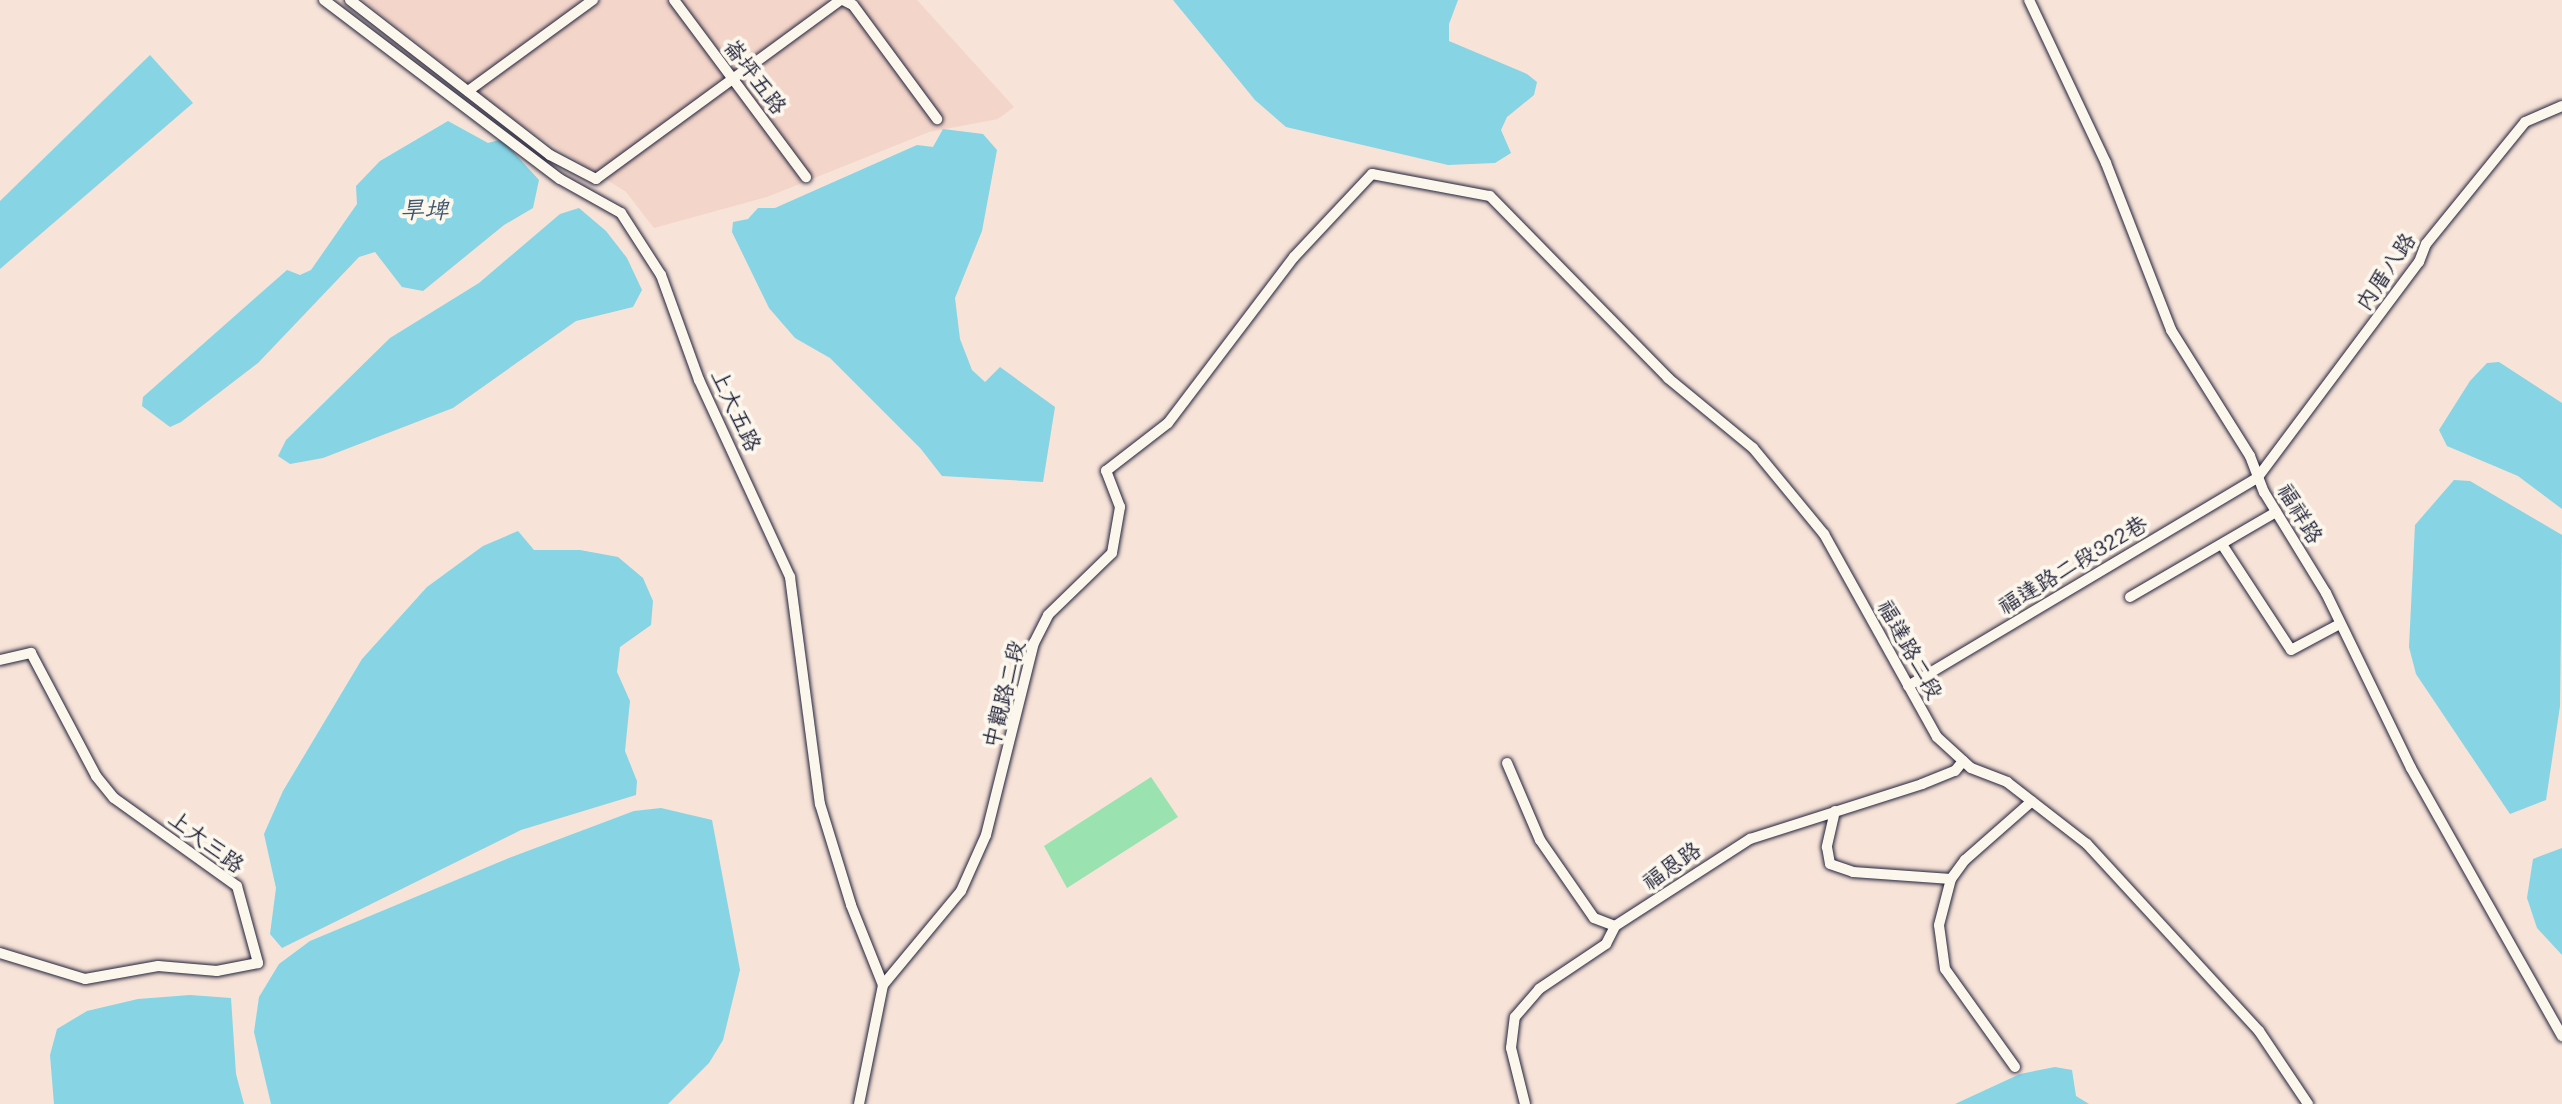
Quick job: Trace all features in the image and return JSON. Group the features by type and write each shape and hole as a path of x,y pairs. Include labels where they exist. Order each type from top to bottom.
{"street":[{"name":"上大五路","path":"324,0 560,179 621,213 661,275 699,380 781,552 804,664 820,804 851,905 883,985"},
{"path":"350,0 582,174 601,179 842,0 853,5 937,119"},
{"path":"468,91 593,0"},
{"name":"崙坪五路","path":"674,0 806,177"},
{"name":"福祥路","path":"2029,0 2106,163 2171,330 2340,624 2411,768 2562,1036"},
{"name":"內厝八路","path":"2258,477 2305,420 2442,224 2525,122 2562,106"},
{"path":"582,174 586,192"},
{"name":"中觀路二段","path":"859,1104 883,985 961,891 986,835 1034,643 1048,615 1112,553 1120,507 1106,471 1168,423 1294,257 1372,174 1490,196"},
{"name":"福達路二段","path":"1490,196 1668,378 1753,448 1789,486 1838,557 1937,737 1963,761 2007,782 2087,844 2259,1031 2308,1104"},
{"name":"福達路二段322巷","path":"1908,686 2258,477"},
{"path":"2130,597 2223,546 2276,512"},
{"path":"2223,546 2291,650 2340,624"},
{"name":"上大三路","path":"0,660 31,653 96,776 114,798 237,886 258,963 217,971 158,966 85,979 0,953"},
{"name":"福恩路","path":"1525,1104 1511,1048 1515,1017 1539,989 1606,944 1615,926 1750,839 1922,784 1955,771 1963,761"},
{"path":"1507,763 1540,840 1594,918 1615,926"},
{"path":"2015,1067 1945,969 1939,925 1951,879 1965,860 2032,801"},
{"path":"1835,811 1827,847 1830,864 1853,872 1951,879"}],"shaded area":[{"path":"363,0 917,0 1014,107 998,119 929,132 767,197 654,228 626,192 514,120"}],"green space":[{"path":"1151,777 1178,817 1067,888 1044,846"}],"water":[{"path":"1173,0 1458,0 1449,24 1449,41 1527,74 1537,82 1534,95 1507,117 1501,130 1511,153 1495,163 1448,165 1286,127 1255,100"},
{"path":"150,55 193,103 0,269 0,201"},
{"name":"旱埤","path":"448,121 488,143 499,140 507,145 539,180 533,208 504,225 423,291 402,287 375,252 359,257 258,363 181,422 170,427 142,406 143,397 287,270 300,275 311,270 357,204 356,186 380,161"},
{"path":"943,129 983,134 997,150 982,231 955,298 960,339 972,370 985,382 1000,367 1055,407 1043,482 942,476 921,449 830,358 795,338 769,308 732,232 733,222 748,219 758,208 775,208 917,145 933,147"},
{"path":"579,208 606,231 627,258 642,290 633,307 576,321 453,408 323,458 290,464 278,456 286,440 390,338 479,283 560,214"},
{"path":"2499,362 2562,403 2562,509 2518,476 2447,446 2439,430 2470,381 2487,363"},
{"path":"2454,480 2470,481 2562,535 2560,706 2546,800 2510,814 2416,674 2409,647 2415,525"},
{"path":"518,531 534,550 580,550 618,557 643,578 653,601 651,625 620,647 617,672 630,701 625,751 637,781 636,795 521,830 282,948 270,934 276,888 264,834 283,791 362,659 427,587 483,546"},
{"path":"661,808 712,820 740,970 723,1040 709,1063 668,1104 271,1104 254,1032 259,997 279,964 310,941 509,858 634,811"},
{"path":"2562,848 2562,955 2537,928 2527,898 2533,859"},
{"path":"190,995 231,998 236,1074 244,1104 54,1104 50,1055 57,1029 87,1011 138,999"},
{"path":"2055,1067 2072,1070 2076,1096 2089,1104 1955,1104 2020,1074"}]}
